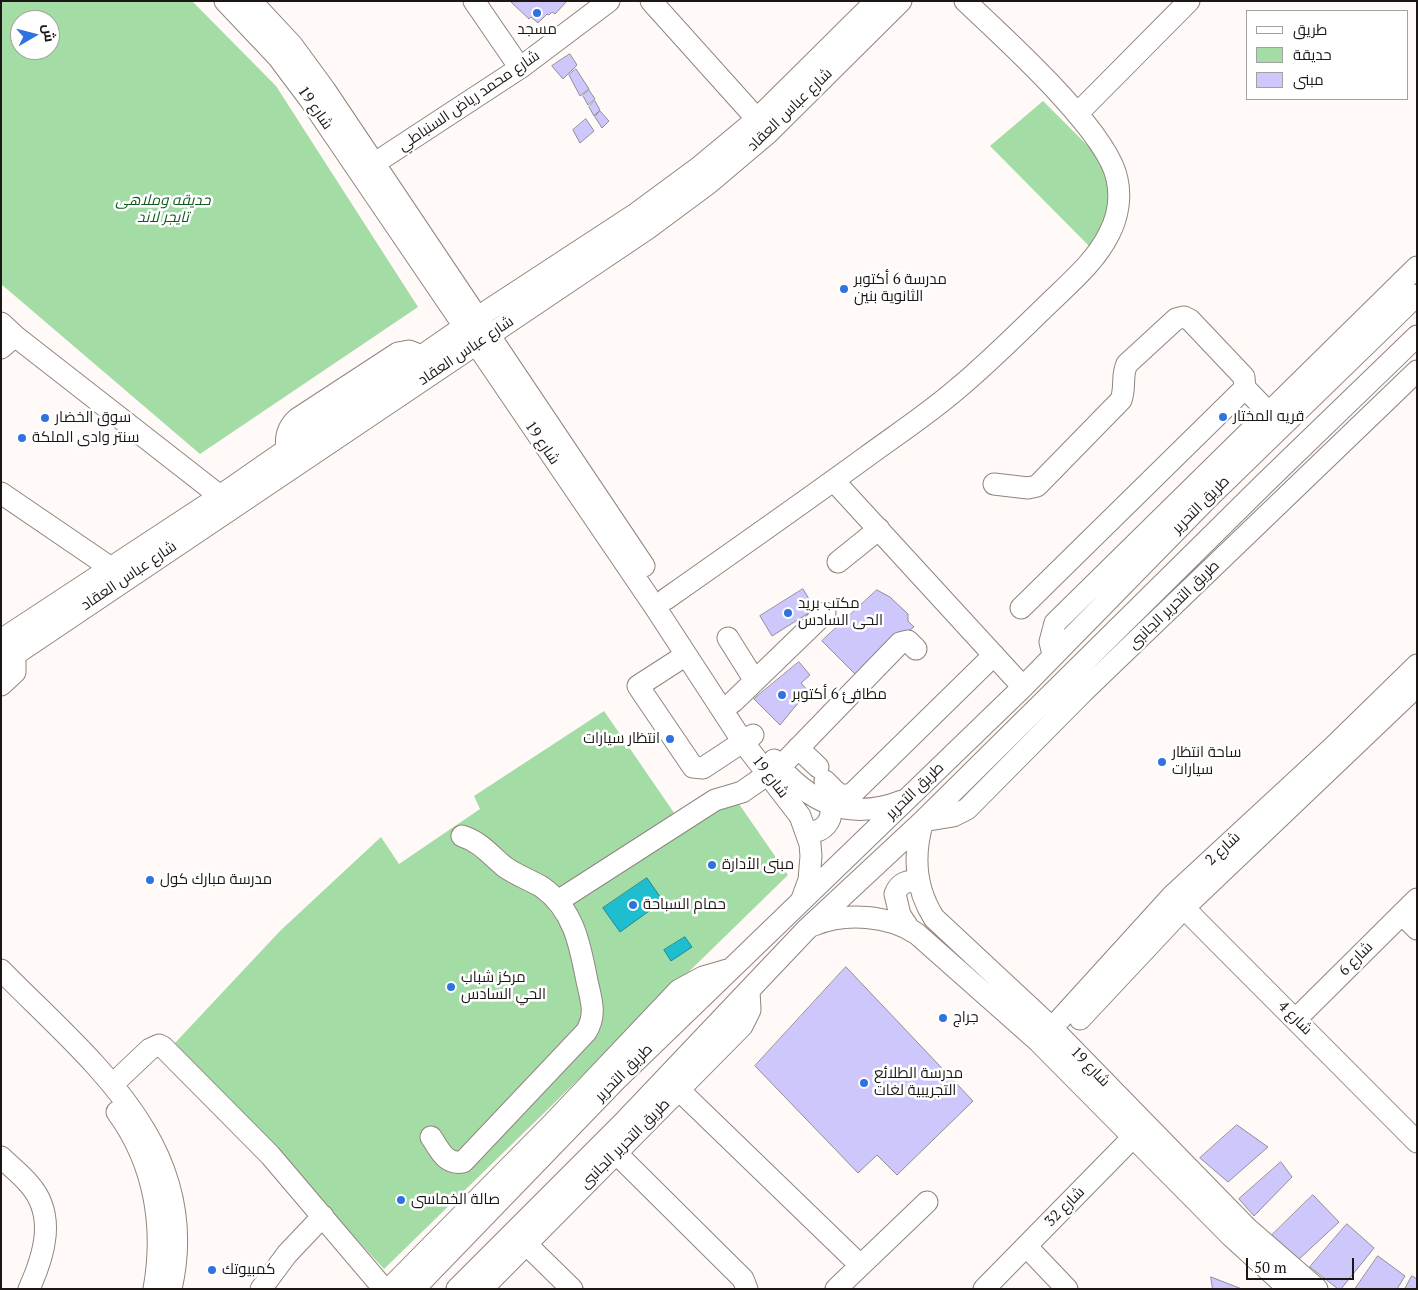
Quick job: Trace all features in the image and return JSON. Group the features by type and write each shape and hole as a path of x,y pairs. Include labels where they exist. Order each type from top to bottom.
{"street":[{"name":"شارع 19","path":"225,1 278,57 477,331 666,599 733,702 748,738"},
{"name":"شارع 19","path":"251,1 292,45 376,163 477,331 686,655 774,771 800,816 810,844 811,868 801,902"},
{"path":"474,1 520,68"},
{"name":"شارع محمد رياض السنباطي","path":"376,163 520,68 609,1"},
{"path":"651,1 757,119"},
{"name":"شارع عباس العقاد","path":"6,644 111,568 220,496 422,356 477,331 698,168 757,119 876,1"},
{"name":"شارع عباس العقاد","path":"6,644 477,331 647,229 708,184 767,134 901,1"},
{"path":"666,599 839,477 970,379 1087,264 1108,236 1114,224 1118,205 1116,174 1100,142 1077,114 1012,45 965,1"},
{"path":"1077,114 1189,1"},
{"path":"1053,655 1050,642 1055,623 1417,267"},
{"name":"طريق التحرير","path":"414,1289 637,1060 1028,682 1249,457 1417,295"},
{"path":"1378,332 1387,296"},
{"path":"994,484 1028,488 1037,486 1121,400 1125,388 1123,372 1127,364 1176,319 1184,317 1190,320 1241,373 1246,383 1244,388 1021,608"},
{"path":"6,336 220,496"},
{"name":"طريق التحرير","path":"749,990 810,927 923,821 1228,518 1417,336"},
{"name":"طريق التحرير الجانبى","path":"923,821 953,816 967,809 1083,692 1417,371"},
{"path":"1244,388 1269,413"},
{"path":"1249,457 1249,466 1253,474 1266,482"},
{"path":"839,477 879,529 994,655 1028,682"},
{"path":"839,477 1028,682"},
{"path":"1,493 111,568"},
{"path":"1208,498 1217,498 1225,504 1228,518"},
{"path":"838,562 879,529"},
{"path":"733,702 825,613"},
{"path":"728,638 755,681"},
{"path":"558,901 715,800 742,792 774,771 900,643 908,641 916,649"},
{"path":"1,685 15,672 6,644"},
{"path":"686,655 640,683 639,688 693,767 703,768 748,738"},
{"path":"798,748 840,795 850,795 994,655"},
{"name":"شارع 2","path":"1051,1040 1178,902 1417,665"},
{"name":"شارع 2","path":"1178,902 1417,686"},
{"name":"شارع 19","path":"774,771 809,794 831,804 858,810 874,809 905,800"},
{"path":"807,832 817,831 826,825 831,815 831,804"},
{"name":"شارع 19","path":"923,821 917,851 920,883 927,907 934,918 1139,1131 1231,1236 1289,1289"},
{"path":"431,1137 446,1160 457,1163 463,1162 586,1032 591,1024 593,1007 576,932 558,901 542,888 506,868 477,842 462,836"},
{"path":"908,928 900,915 895,894 902,884 911,881 920,883"},
{"name":"شارع 4","path":"1178,902 1417,1142"},
{"name":"شارع 6","path":"1296,1019 1412,914"},
{"name":"شارع 19","path":"810,927 823,922 851,918 880,920 908,928 1051,1040"},
{"path":"389,1289 553,1123 679,990 703,977 732,968"},
{"path":"1,970 113,1084 131,1106 147,1131 160,1157 169,1185 174,1214 164,1280"},
{"name":"طريق التحرير الجانبى","path":"482,1289 616,1153 671,1085 747,1018 751,1003 749,990"},
{"path":"1,991 111,1104 132,1135 152,1186 164,1280"},
{"path":"113,1084 150,1049 159,1045 163,1047 270,1155 384,1289"},
{"path":"637,1060 644,1074 671,1085 860,1265"},
{"path":"457,1289 623,1123 671,1085"},
{"path":"599,1099 608,1098 617,1102 622,1111 623,1123"},
{"name":"شارع 19","path":"1139,1131 1316,1289"},
{"name":"شارع 32","path":"984,1289 1139,1131"},
{"path":"616,1153 742,1279 747,1289"},
{"path":"1,1157 30,1185 44,1214 45,1247 29,1289"},
{"path":"836,1289 927,1202"},
{"path":"261,1289 287,1254 322,1216"},
{"path":"526,1244 572,1289"},
{"path":"1026,1246 1067,1289"}],"green space":[{"name":"حديقه وملاهى تايجر لاند","path":"1,1 192,1 276,86 418,307 200,454 1,284"},
{"path":"1043,101 1100,158 1107,178 1110,209 1091,248 990,146"},
{"name":"مركز شباب الحي السادس","path":"604,711 679,820 728,788 788,875 384,1269 175,1043 280,931 381,837 399,864 480,809 474,796"}],"water":[{"name":"حمام السباحة","path":"647,878 663,901 620,932 603,908"},
{"path":"685,937 692,947 671,961 664,950"}],"building":[{"name":"مسجد","path":"567,1 555,14 552,12 549,15 547,14 538,23 531,17 529,19 511,2"},
{"path":"570,54 577,65 563,79 552,66"},
{"path":"576,69 589,89 580,96 569,75"},
{"path":"589,90 595,99 588,105 583,96"},
{"path":"595,101 600,110 594,116 589,107"},
{"path":"600,111 609,121 602,128 595,117"},
{"path":"586,119 594,131 580,143 573,130"},
{"name":"مكتب بريد الحى السادس","path":"803,589 815,609 772,636 760,616"},
{"path":"877,590 890,597 908,614 908,621 914,627 898,639 860,679 822,641"},
{"name":"مطافئ 6 أكتوبر","path":"799,662 810,675 801,683 808,691 780,725 754,699"},
{"name":"مدرسة الطلائع التجريبية لغات","path":"846,967 973,1101 897,1175 877,1155 858,1173 755,1066"},
{"path":"1237,1125 1268,1147 1228,1182 1200,1158"},
{"path":"1281,1162 1292,1177 1254,1216 1239,1199"},
{"path":"1313,1195 1339,1222 1298,1260 1272,1235"},
{"path":"1347,1224 1374,1248 1341,1289 1338,1289 1310,1267"},
{"path":"1378,1256 1405,1276 1397,1289 1355,1289"},
{"path":"1412,1276 1417,1279 1417,1289 1405,1289"},
{"path":"1211,1277 1242,1289 1213,1289"}],"place":[{"name":"مسجد","path":"537,13"},
{"name":"مدرسة 6 أكتوبر الثانوية بنين","path":"844,289"},
{"name":"قريه المختار","path":"1223,417"},
{"name":"سوق الخضار","path":"45,418"},
{"name":"سنتر وادى الملكة","path":"22,438"},
{"name":"مكتب بريد الحى السادس","path":"788,613"},
{"name":"مطافئ 6 أكتوبر","path":"782,695"},
{"name":"انتظار سيارات","path":"670,739"},
{"name":"ساحة انتظار سيارات","path":"1162,762"},
{"name":"مبنى الأدارة","path":"712,865"},
{"name":"مدرسة مبارك كول","path":"150,880"},
{"name":"حمام السباحة","path":"633,905"},
{"name":"مركز شباب الحي السادس","path":"451,987"},
{"name":"جراج","path":"943,1018"},
{"name":"مدرسة الطلائع التجريبية لغات","path":"864,1083"},
{"name":"صالة الخماسى","path":"401,1200"},
{"name":"كمبيوتك","path":"212,1270"}]}
